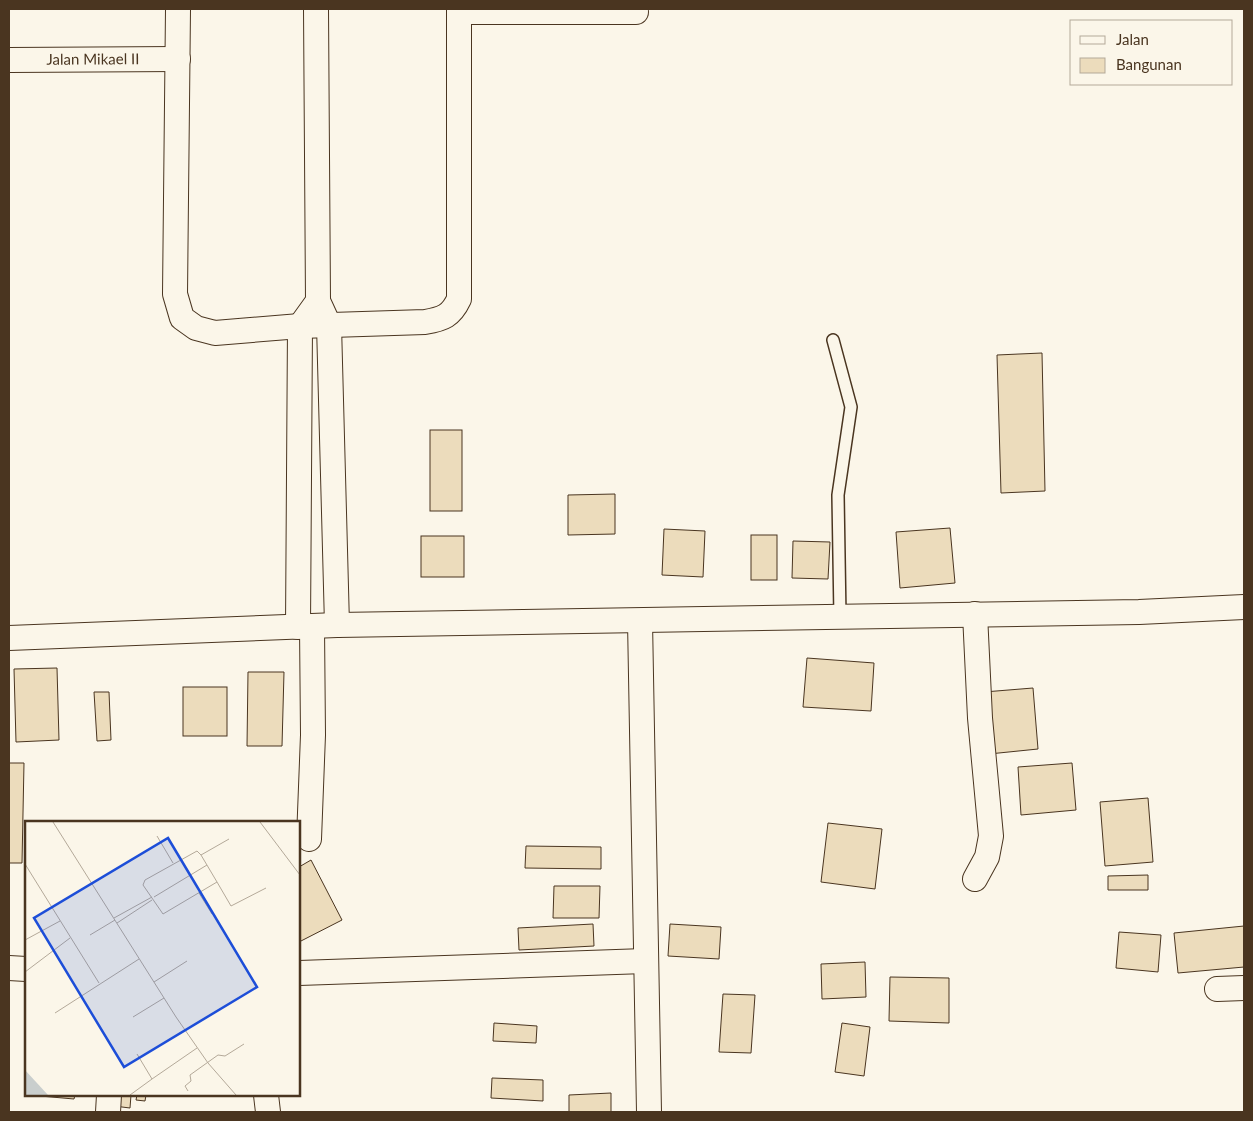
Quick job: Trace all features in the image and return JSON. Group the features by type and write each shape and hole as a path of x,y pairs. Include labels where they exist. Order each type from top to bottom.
{"street":[{"path":"178,9 175,294 182,318 196,328 215,333 300,326 424,322 443,318 452,312 459,299 459,10 636,12"},
{"path":"316,9 318,301 329,325 337,625"},
{"name":"Jalan Mikael II","path":"9,60 178,59"},
{"path":"309,839 313,735 305,627 300,326 318,301"},
{"path":"9,638 337,625 1139,612 1244,607"},
{"path":"975,880 987,856 991,836 980,718 976,614"},
{"path":"640,621 648,1112"},
{"path":"300,973 645,961"},
{"path":"9,968 25,969"},
{"path":"1216,988 1244,988"},
{"path":"108,1112 109,1096"},
{"path":"266,1096 268,1112"}],"lane":[{"path":"833,340 851,407 838,495 840,617"}],"building":[{"path":"1042,353 1045,491 1001,493 997,355"},
{"path":"430,430 462,430 462,511 430,511"},
{"path":"615,494 615,534 568,535 568,495"},
{"path":"950,528 955,583 900,588 896,532"},
{"path":"664,529 705,531 703,577 662,575"},
{"path":"751,535 777,535 777,580 751,580"},
{"path":"421,536 464,536 464,577 421,577"},
{"path":"793,541 830,542 828,579 792,578"},
{"path":"807,658 874,663 871,711 803,707"},
{"path":"57,668 59,740 16,742 14,669"},
{"path":"248,672 284,672 282,746 247,746"},
{"path":"183,687 227,687 227,736 183,736"},
{"path":"1033,688 1038,749 989,754 984,692"},
{"path":"94,692 109,692 111,740 97,741"},
{"path":"9,763 24,763 22,863 9,863"},
{"path":"1072,763 1076,810 1021,815 1018,767"},
{"path":"1148,798 1153,862 1105,866 1100,802"},
{"path":"828,823 882,829 875,889 821,882"},
{"path":"526,846 601,847 601,869 525,868"},
{"path":"311,860 342,920 300,941 300,866"},
{"path":"1148,875 1148,890 1108,890 1108,876"},
{"path":"554,886 600,886 599,918 553,918"},
{"path":"593,924 594,946 519,950 518,928"},
{"path":"670,924 721,927 719,959 668,956"},
{"path":"1244,926 1244,967 1178,973 1174,933"},
{"path":"1119,932 1161,935 1158,972 1116,968"},
{"path":"865,962 866,997 822,999 821,964"},
{"path":"890,977 949,978 949,1023 889,1021"},
{"path":"723,994 755,995 751,1053 719,1052"},
{"path":"494,1023 537,1026 536,1043 493,1041"},
{"path":"842,1023 870,1027 864,1076 835,1072"},
{"path":"492,1078 543,1080 543,1101 491,1098"},
{"path":"611,1093 611,1112 569,1112 569,1095"},
{"path":"40,1096 75,1096 74,1099"},
{"path":"115,1096 131,1096 130,1108 114,1106"},
{"path":"137,1096 146,1096 145,1101 136,1100"}]}
